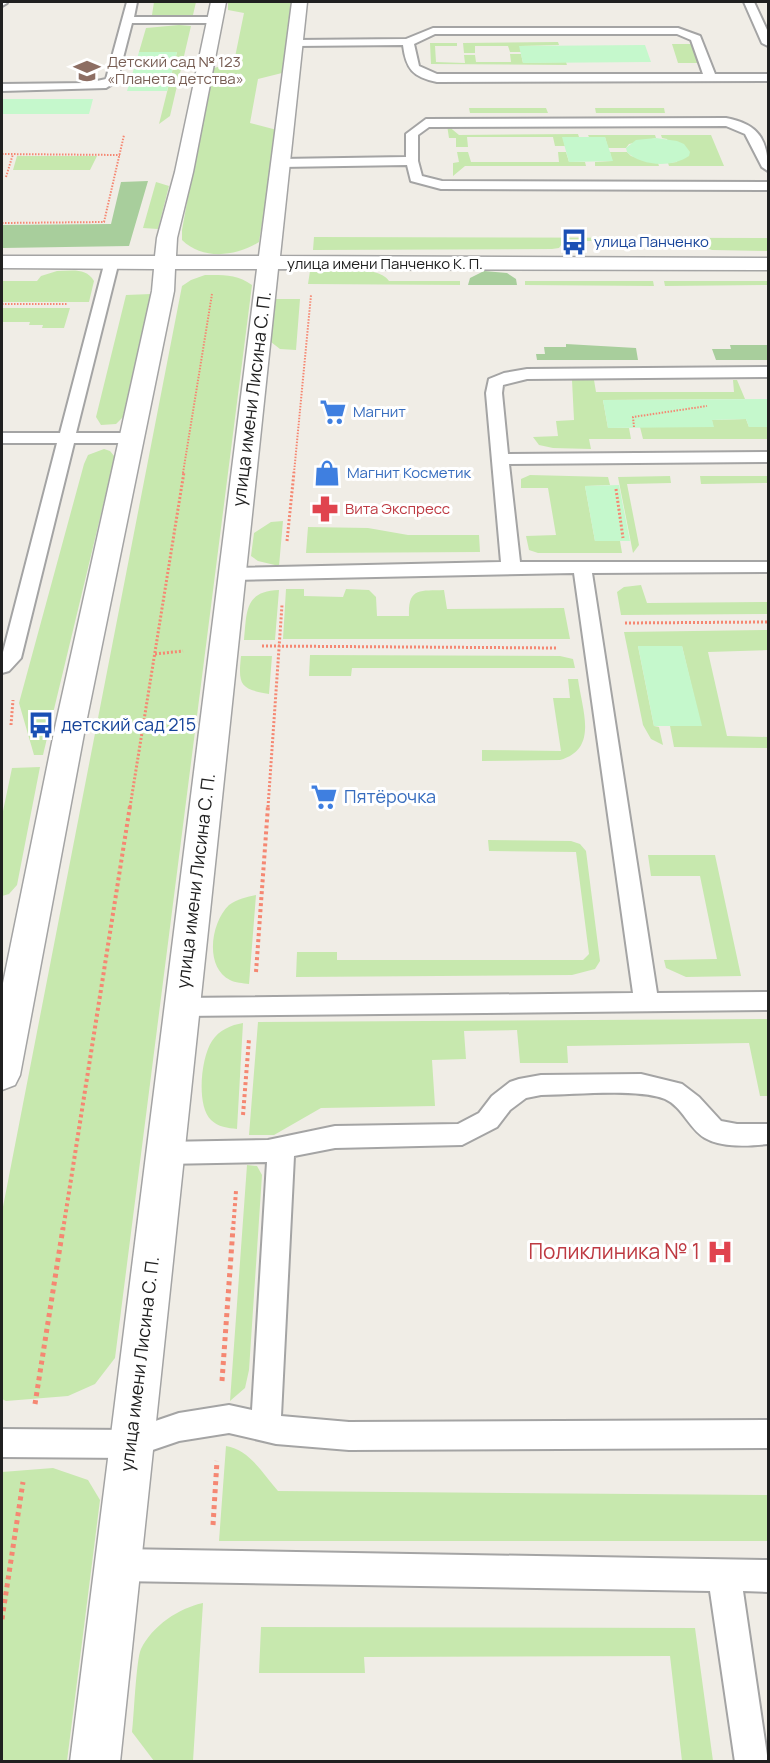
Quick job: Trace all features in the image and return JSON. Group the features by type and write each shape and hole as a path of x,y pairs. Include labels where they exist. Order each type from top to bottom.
{"street":[{"path":"2,1075 71,723 163,291 167,238 184,172 218,2"},
{"name":"улица имени Лисина С. П.","path":"95,1761 118,1565 129,1444 300,2"},
{"name":"улица имени Панченко К. П.","path":"2,262 768,264"}],"lane":[{"path":"2,88 88,87 102,86 111,81 132,2"},
{"path":"750,2 768,43"},
{"path":"127,20 214,20"},
{"path":"295,43 408,42 433,31 686,32 696,38 710,78"},
{"path":"408,42 412,66 416,72 437,78 768,78"},
{"path":"768,167 753,131 736,123 726,122 426,123 412,134 412,162 416,178 441,185 768,186"},
{"path":"281,163 412,162"},
{"path":"2,667 10,658 112,261"},
{"path":"511,568 494,393 495,382 510,376 768,372"},
{"path":"2,438 132,438"},
{"path":"501,459 768,457"},
{"path":"232,574 511,568 768,567"},
{"path":"582,568 646,1001"},
{"path":"181,1007 768,1001"},
{"path":"164,1153 240,1152 281,1148 335,1137 462,1134 488,1120 501,1103 519,1089 541,1085 641,1084 673,1091 690,1104 713,1130 737,1135 768,1134"},
{"path":"266,1428 281,1148"},
{"path":"15,1444 129,1444 179,1427 229,1419 266,1428 349,1436 768,1434"},
{"path":"118,1565 768,1576"},
{"path":"724,1575 752,1761"}],"path":[{"path":"2,223 104,222 117,174 124,135"},
{"path":"2,154 120,155"},
{"path":"6,177 13,154"},
{"path":"2,1619 15,1444 155,654 212,293"},
{"path":"215,1567 212,1543 219,1421 254,1005 284,573 311,294"},
{"path":"2,304 100,304"},
{"path":"591,623 768,622"},
{"path":"155,654 223,646 595,648"},
{"path":"11,725 13,700"}],"green space":[{"path":"154,2 196,2 193,15 152,15"},
{"path":"228,2 291,2 282,73 258,79 250,123 277,130 259,242 240,251 219,254 199,251 190,246 182,240 182,230 211,69 234,62 244,13 228,10"},
{"path":"191,26 170,116 159,124 177,52 139,52 146,28"},
{"path":"558,42 559,45 520,46 521,52 510,52 508,46 475,46 475,53 464,53 463,43"},
{"path":"430,43 457,43 457,46 435,46 436,62 465,63 464,55 475,55 476,62 511,62 510,54 521,54 523,63 566,62 567,65 431,64"},
{"path":"672,44 692,44 700,63 678,63"},
{"path":"645,45 651,62 523,63 519,46"},
{"path":"139,52 177,52 167,91 127,91"},
{"path":"2,99 93,99 89,114 2,114"},
{"path":"469,108 546,108 548,113 470,113"},
{"path":"595,108 664,108 665,113 596,113"},
{"path":"447,125 459,135 578,134 579,137 563,138 565,146 555,146 553,137 467,137 468,147 456,147 456,138 449,138"},
{"path":"588,135 655,135 656,138 629,144 626,148 608,148 605,137 589,137"},
{"path":"661,135 711,135 724,166 669,166 668,163 677,162 667,139 662,138"},
{"path":"562,137 605,137 613,161 569,162"},
{"path":"656,138 684,144 690,152 689,156 666,164 657,164 640,160 627,152 626,148 636,140"},
{"path":"457,152 468,152 471,162 559,162 558,152 566,152 569,162 585,162 586,166 465,166 453,176 453,163 459,162"},
{"path":"610,152 627,152 631,156 658,163 659,166 595,166 595,162 612,161"},
{"path":"17,156 97,156 90,170 13,170"},
{"path":"148,181 129,246 2,248 2,225 111,224 121,182"},
{"path":"156,182 169,186 158,229 143,228"},
{"path":"314,237 768,238 768,251 712,250 704,247 700,241 564,241 559,248 552,249 313,250"},
{"path":"364,270 375,272 389,281 460,281 460,285 308,284 310,271"},
{"path":"57,271 78,271 91,277 94,281 89,302 2,302 2,281 37,281 41,276"},
{"path":"484,271 507,273 516,279 517,285 468,285 470,278"},
{"path":"205,275 235,277 252,285 115,1358 95,1384 68,1396 6,1401 2,1399 2,1212 182,286"},
{"path":"525,281 653,281 654,286 525,285"},
{"path":"664,281 768,281 768,285 665,286"},
{"path":"151,294 123,417 116,424 101,425 96,417 126,295"},
{"path":"275,299 300,299 296,350 280,349 271,342"},
{"path":"2,308 70,308 64,328 42,328 43,325 29,325 30,322 3,322 2,325"},
{"path":"566,344 636,348 638,360 537,360 536,354 545,354 544,347 566,347"},
{"path":"730,345 768,345 768,360 716,360 712,349 731,349"},
{"path":"572,380 594,380 596,392 734,392 733,380 737,380 745,399 603,400 608,428 629,428 631,439 589,439 591,449 553,448 539,445 533,437 558,436 556,421 574,420"},
{"path":"768,399 768,427 749,427 746,419 712,420 714,427 608,428 603,400"},
{"path":"746,419 749,427 768,427 768,439 643,439 640,427 713,427 712,420"},
{"path":"104,449 110,451 115,457 43,755 34,755 19,703 84,464 88,455"},
{"path":"530,475 608,477 610,485 585,486 595,541 620,541 622,553 538,553 529,550 526,536 556,535 548,488 521,488 521,479"},
{"path":"670,476 671,483 627,484 639,545 633,553 618,477"},
{"path":"700,476 768,476 768,483 701,484"},
{"path":"619,485 630,541 595,541 585,486"},
{"path":"283,521 279,566 258,561 251,556 254,533 271,522"},
{"path":"308,527 368,528 408,535 479,535 480,552 306,553"},
{"path":"641,585 647,603 768,602 768,614 621,615 617,592 624,587"},
{"path":"286,589 304,589 304,596 343,597 346,589 369,590 376,597 377,616 409,616 413,595 428,590 444,590 447,609 564,608 570,639 283,639"},
{"path":"279,590 275,640 244,640 247,612 253,599 259,594"},
{"path":"768,630 768,650 708,652 727,736 768,737 768,748 674,747 670,726 701,726 682,646 638,646 654,726 659,727 663,745 651,739 643,725 624,632"},
{"path":"638,646 682,646 702,726 654,726"},
{"path":"310,655 560,656 573,659 575,668 352,668 351,676 309,676"},
{"path":"241,656 272,656 269,694 252,690 243,684 240,673"},
{"path":"568,679 578,679 585,727 580,747 572,755 560,760 482,761 482,750 561,751 553,698 570,698"},
{"path":"40,767 17,885 9,894 2,896 2,816 12,768"},
{"path":"488,840 571,841 580,844 586,851 600,961 595,969 572,975 296,977 297,952 337,952 337,960 583,960 589,954 576,852 489,851"},
{"path":"648,855 715,855 741,976 686,977 666,968 664,960 717,959 700,876 651,876"},
{"path":"256,895 249,984 230,980 222,974 216,965 213,944 218,922 229,905"},
{"path":"768,1019 768,1096 760,1096 749,1043 567,1046 568,1063 520,1063 517,1030 464,1031 466,1059 432,1060 435,1106 321,1108 274,1135 249,1135 258,1022"},
{"path":"243,1023 237,1129 227,1128 211,1120 206,1113 202,1093 203,1069 208,1048 218,1034"},
{"path":"247,1165 257,1166 262,1175 249,1370 245,1388 230,1401"},
{"path":"226,1446 235,1448 249,1458 278,1491 768,1495 768,1541 219,1541"},
{"path":"53,1468 88,1480 100,1500 67,1761 2,1761 2,1472"},
{"path":"203,1603 193,1761 154,1761 132,1732 139,1655 152,1633 167,1619 194,1605"},
{"path":"261,1627 695,1628 713,1761 682,1761 670,1656 364,1657 365,1673 259,1673"}],"place":[{"name":"Детский сад № 123 «Планета детства»","path":"87,71"},
{"name":"улица Панченко","path":"574,242"},
{"name":"Магнит","path":"333,412"},
{"name":"Магнит Косметик","path":"327,473"},
{"name":"Вита Экспресс","path":"325,509"},
{"name":"детский сад 215","path":"41,725"},
{"name":"Пятёрочка","path":"324,797"},
{"name":"Поликлиника № 1","path":"720,1252"}]}
